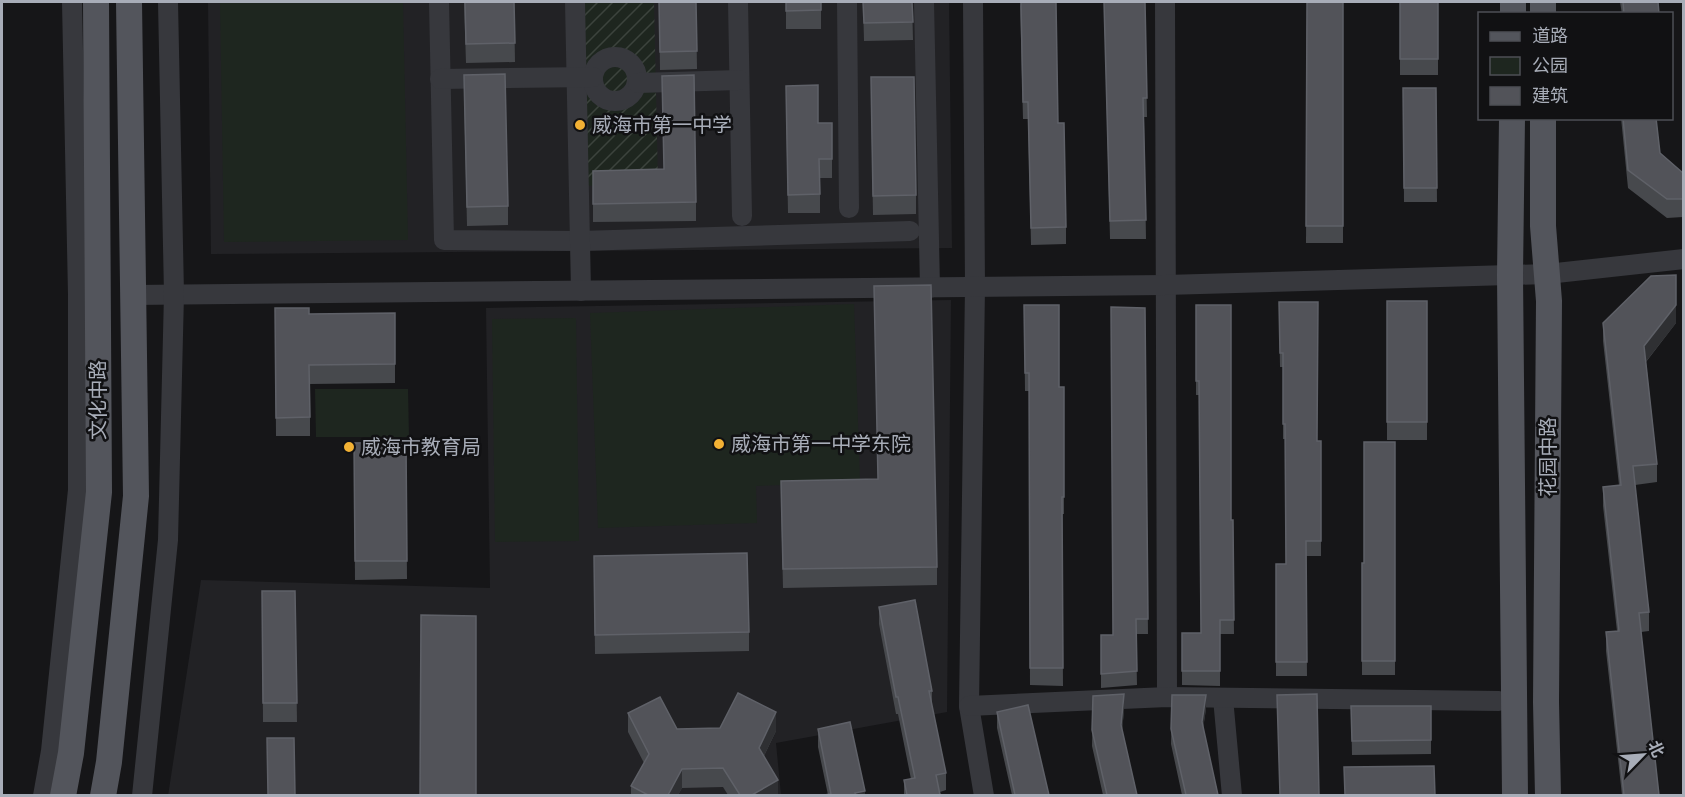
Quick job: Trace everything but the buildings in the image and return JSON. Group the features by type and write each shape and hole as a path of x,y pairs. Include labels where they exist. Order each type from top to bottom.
{"main road":[{"name":"文化中路","path":"63,795 72,753 99,492 96,2"},
{"name":"文化中路","path":"103,795 109,762 136,496 129,2"},
{"path":"1512,120 1510,275 1515,795"},
{"name":"花园中路","path":"1543,120 1543,226 1549,301 1546,690 1548,795"}],"street":[{"path":"43,795 52,739 78,489 78,296 72,2"},
{"path":"142,795 168,540 174,294 168,2"},
{"path":"439,2 444,240 580,241 910,231"},
{"path":"575,2 585,77 580,241 581,291"},
{"path":"738,2 742,216"},
{"path":"847,2 849,208"},
{"path":"924,2 930,288"},
{"path":"973,2 975,287 969,706 984,795"},
{"path":"1164,2 1167,697"},
{"path":"440,79 585,77 595,70 605,58 612,56 632,63 636,69 638,83 631,95 625,99 610,101 603,98 585,77"},
{"path":"638,83 739,80"},
{"path":"133,295 1165,285 1547,274 1683,259"},
{"path":"969,706 1167,697 1499,701"},
{"path":"1223,698 1232,795"}],"shaded area":[{"name":"威海市第一中学","path":"208,2 949,2 952,248 211,254"},
{"name":"威海市第一中学东院","path":"951,300 947,712 776,743 781,795 168,796 201,580 490,588 486,308"}],"green space":[{"path":"220,2 403,2 408,240 224,242"},
{"path":"581,2 654,2 658,183 584,186"},
{"path":"854,304 860,482 756,486 757,523 598,528 590,313"},
{"path":"576,318 579,541 495,542 492,319"},
{"path":"315,389 408,389 409,437 316,437"}],"place":[{"name":"威海市第一中学","path":"580,125"},
{"name":"威海市第一中学东院","path":"719,444"},
{"name":"威海市教育局","path":"349,447"}]}
